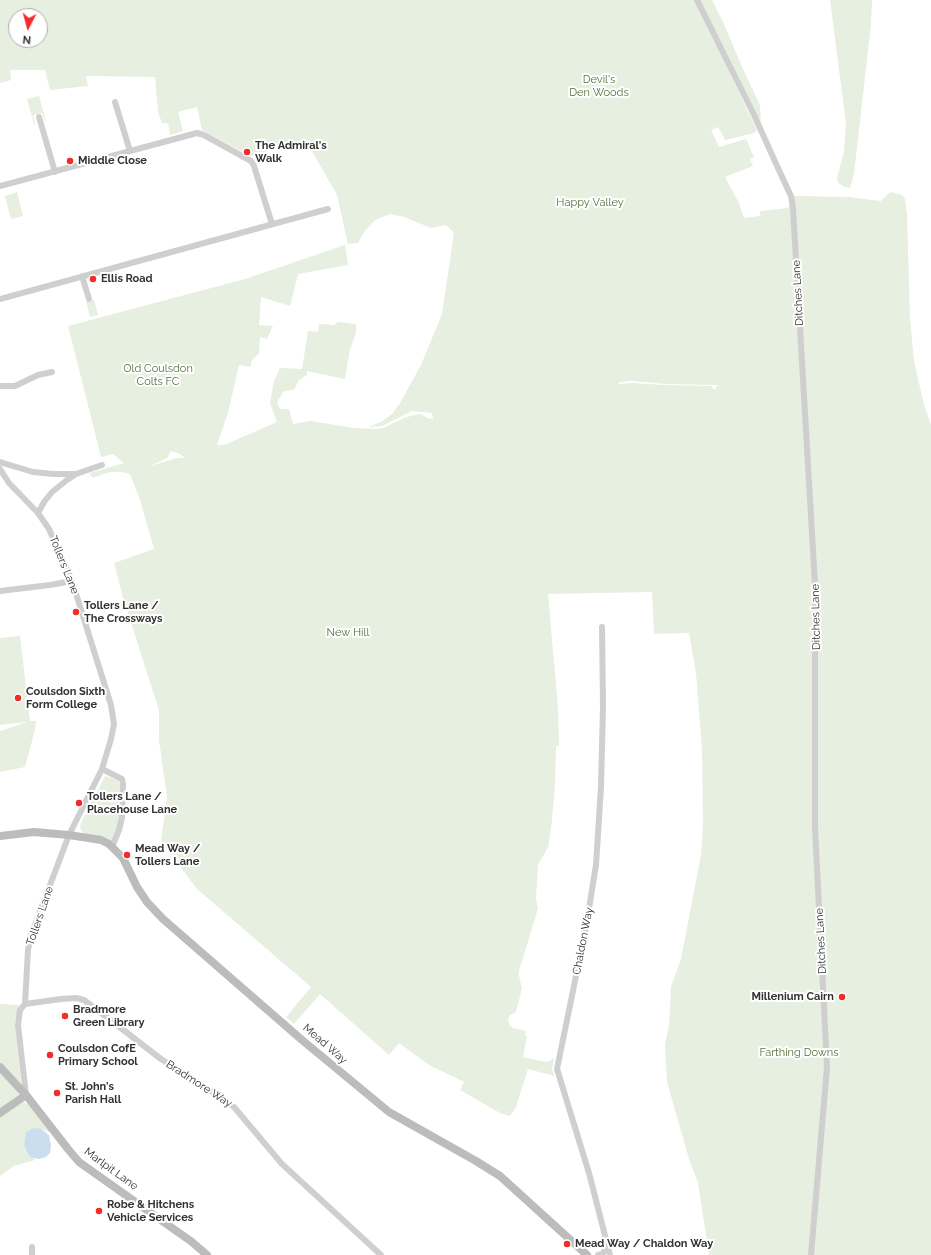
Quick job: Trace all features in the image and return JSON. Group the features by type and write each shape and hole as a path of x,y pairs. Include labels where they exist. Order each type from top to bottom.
{"street":[{"name":"Ditches Lane","path":"697,0 754,114 784,179 793,208 815,585 815,828 827,1067 811,1255"},
{"path":"115,102 130,151"},
{"path":"39,117 55,172"},
{"path":"0,186 197,132 251,161 254,166 272,224"},
{"path":"0,299 328,209"},
{"path":"82,276 89,299"},
{"path":"0,386 15,386 38,375 52,372"},
{"path":"0,462 33,472 76,474"},
{"path":"38,513 52,492 76,474 102,465"},
{"name":"Tollers Lane","path":"0,469 9,483 38,513 49,529 72,581 111,705 114,724 112,739 102,769 69,835 31,935 28,950 25,1004 20,1010 18,1025 26,1095"},
{"path":"0,591 72,581"},
{"name":"Chaldon Way","path":"602,627 603,707 601,780 596,865 586,927 557,1069 589,1173 610,1255"},
{"path":"102,769 122,779 123,784 122,818 119,830 112,846"},
{"name":"Mead Way","path":"0,836 34,832 69,835 101,840 112,846 123,858 146,902 163,919 302,1040 389,1112 500,1176 588,1255"},
{"name":"Bradmore Way","path":"25,1004 76,998 84,1000 161,1059 234,1107 282,1164 381,1255"},
{"name":"Marlpit Lane","path":"0,1067 26,1095 79,1162 186,1237 208,1255"},
{"path":"0,1113 26,1095"},
{"path":"32,1247 32,1255"},
{"path":"598,1255 602,1254 608,1247"}],"green space":[{"path":"0,0 712,0 760,105 761,126 731,71 729,72 757,130 754,133 725,140 718,127 711,130 719,147 746,139 754,157 750,159 753,166 725,177 738,201 744,218 760,216 760,211 788,208 793,196 848,197 881,201 890,192 902,195 905,199 907,215 910,319 914,361 924,405 931,425 931,1255 709,1255 698,1183 689,1159 667,1082 665,1044 669,1025 671,987 681,959 701,855 703,824 702,751 696,673 689,633 654,634 652,592 548,594 558,707 559,746 556,746 555,784 548,847 538,865 536,898 538,908 519,971 522,988 516,1012 510,1015 508,1020 509,1024 513,1028 526,1031 525,1036 527,1036 523,1057 546,1062 554,1058 552,1069 554,1076 528,1069 516,1107 510,1116 500,1113 460,1090 464,1082 429,1065 399,1043 389,1055 320,994 294,1024 286,1017 311,987 197,889 161,841 167,797 159,740 159,710 124,601 114,563 154,549 141,503 130,474 110,472 92,478 90,473 124,463 113,454 101,457 68,326 245,279 345,245 348,265 298,274 290,306 261,297 259,325 273,326 267,339 260,337 259,354 252,360 250,367 239,365 228,413 217,445 224,445 277,422 270,403 274,381 280,368 302,369 308,331 318,332 319,324 334,325 338,322 356,324 356,333 350,349 345,379 307,371 307,375 299,380 294,390 284,391 277,402 280,409 289,409 293,424 310,421 354,428 376,429 383,428 414,415 421,414 427,418 433,419 432,413 412,411 382,426 368,427 381,422 392,414 400,403 421,365 442,314 454,233 446,225 431,228 404,217 390,214 375,220 364,232 358,243 348,244 337,195 308,144 301,142 250,156 202,130 197,107 178,112 183,131 170,135 168,123 162,123 158,112 155,77 86,76 88,86 50,90 45,70 10,70 11,80 0,83","holes":["632,381 666,384 717,385 715,390 711,386 632,383 619,384 619,382","171,451 180,454 185,458 177,458 150,466 167,458"]},
{"path":"830,0 872,0 871,24 854,174 850,188 842,186 838,182 837,178 844,152 846,124"},
{"path":"39,96 46,121 42,113 33,115 34,124 27,99"},
{"path":"17,192 23,216 11,219 5,196"},
{"path":"94,300 98,315 90,317 86,301"},
{"name":"Coulsdon Sixth Form College","path":"20,636 30,721 36,721 35,730 25,767 0,772 0,731 27,722 0,725 0,638"},
{"path":"105,776 118,780 120,785 119,820 112,840 109,841 87,835 82,832 80,827"},
{"path":"0,1004 19,1005 15,1022 21,1083 0,1062"},
{"path":"0,1071 19,1091 20,1096 0,1111"},
{"path":"24,1102 31,1106 50,1132 41,1129 31,1129 26,1132 24,1145 28,1154 35,1160 14,1166 0,1176 0,1116 18,1103"}],"water":[{"path":"37,1128 49,1135 51,1146 50,1153 46,1157 39,1159 32,1158 28,1154 24,1145 26,1132"}],"place":[{"name":"The Admiral's Walk","path":"247,152"},
{"name":"Middle Close","path":"70,161"},
{"name":"Ellis Road","path":"93,279"},
{"name":"Tollers Lane / The Crossways","path":"76,612"},
{"name":"Coulsdon Sixth Form College","path":"18,698"},
{"name":"Tollers Lane / Placehouse Lane","path":"79,803"},
{"name":"Mead Way / Tollers Lane","path":"127,855"},
{"name":"Millenium Cairn","path":"842,997"},
{"name":"Bradmore Green Library","path":"65,1016"},
{"name":"Coulsdon CofE Primary School","path":"50,1055"},
{"name":"St. John's Parish Hall","path":"57,1093"},
{"name":"Robe & Hitchens Vehicle Services","path":"99,1211"},
{"name":"Mead Way / Chaldon Way","path":"567,1244"}],"park label":[{"name":"Devil's Den Woods","path":"599,86"},
{"name":"Happy Valley","path":"590,203"},
{"name":"Old Coulsdon Colts FC","path":"158,375"},
{"name":"New Hill","path":"348,633"},
{"name":"Farthing Downs","path":"799,1053"}]}
